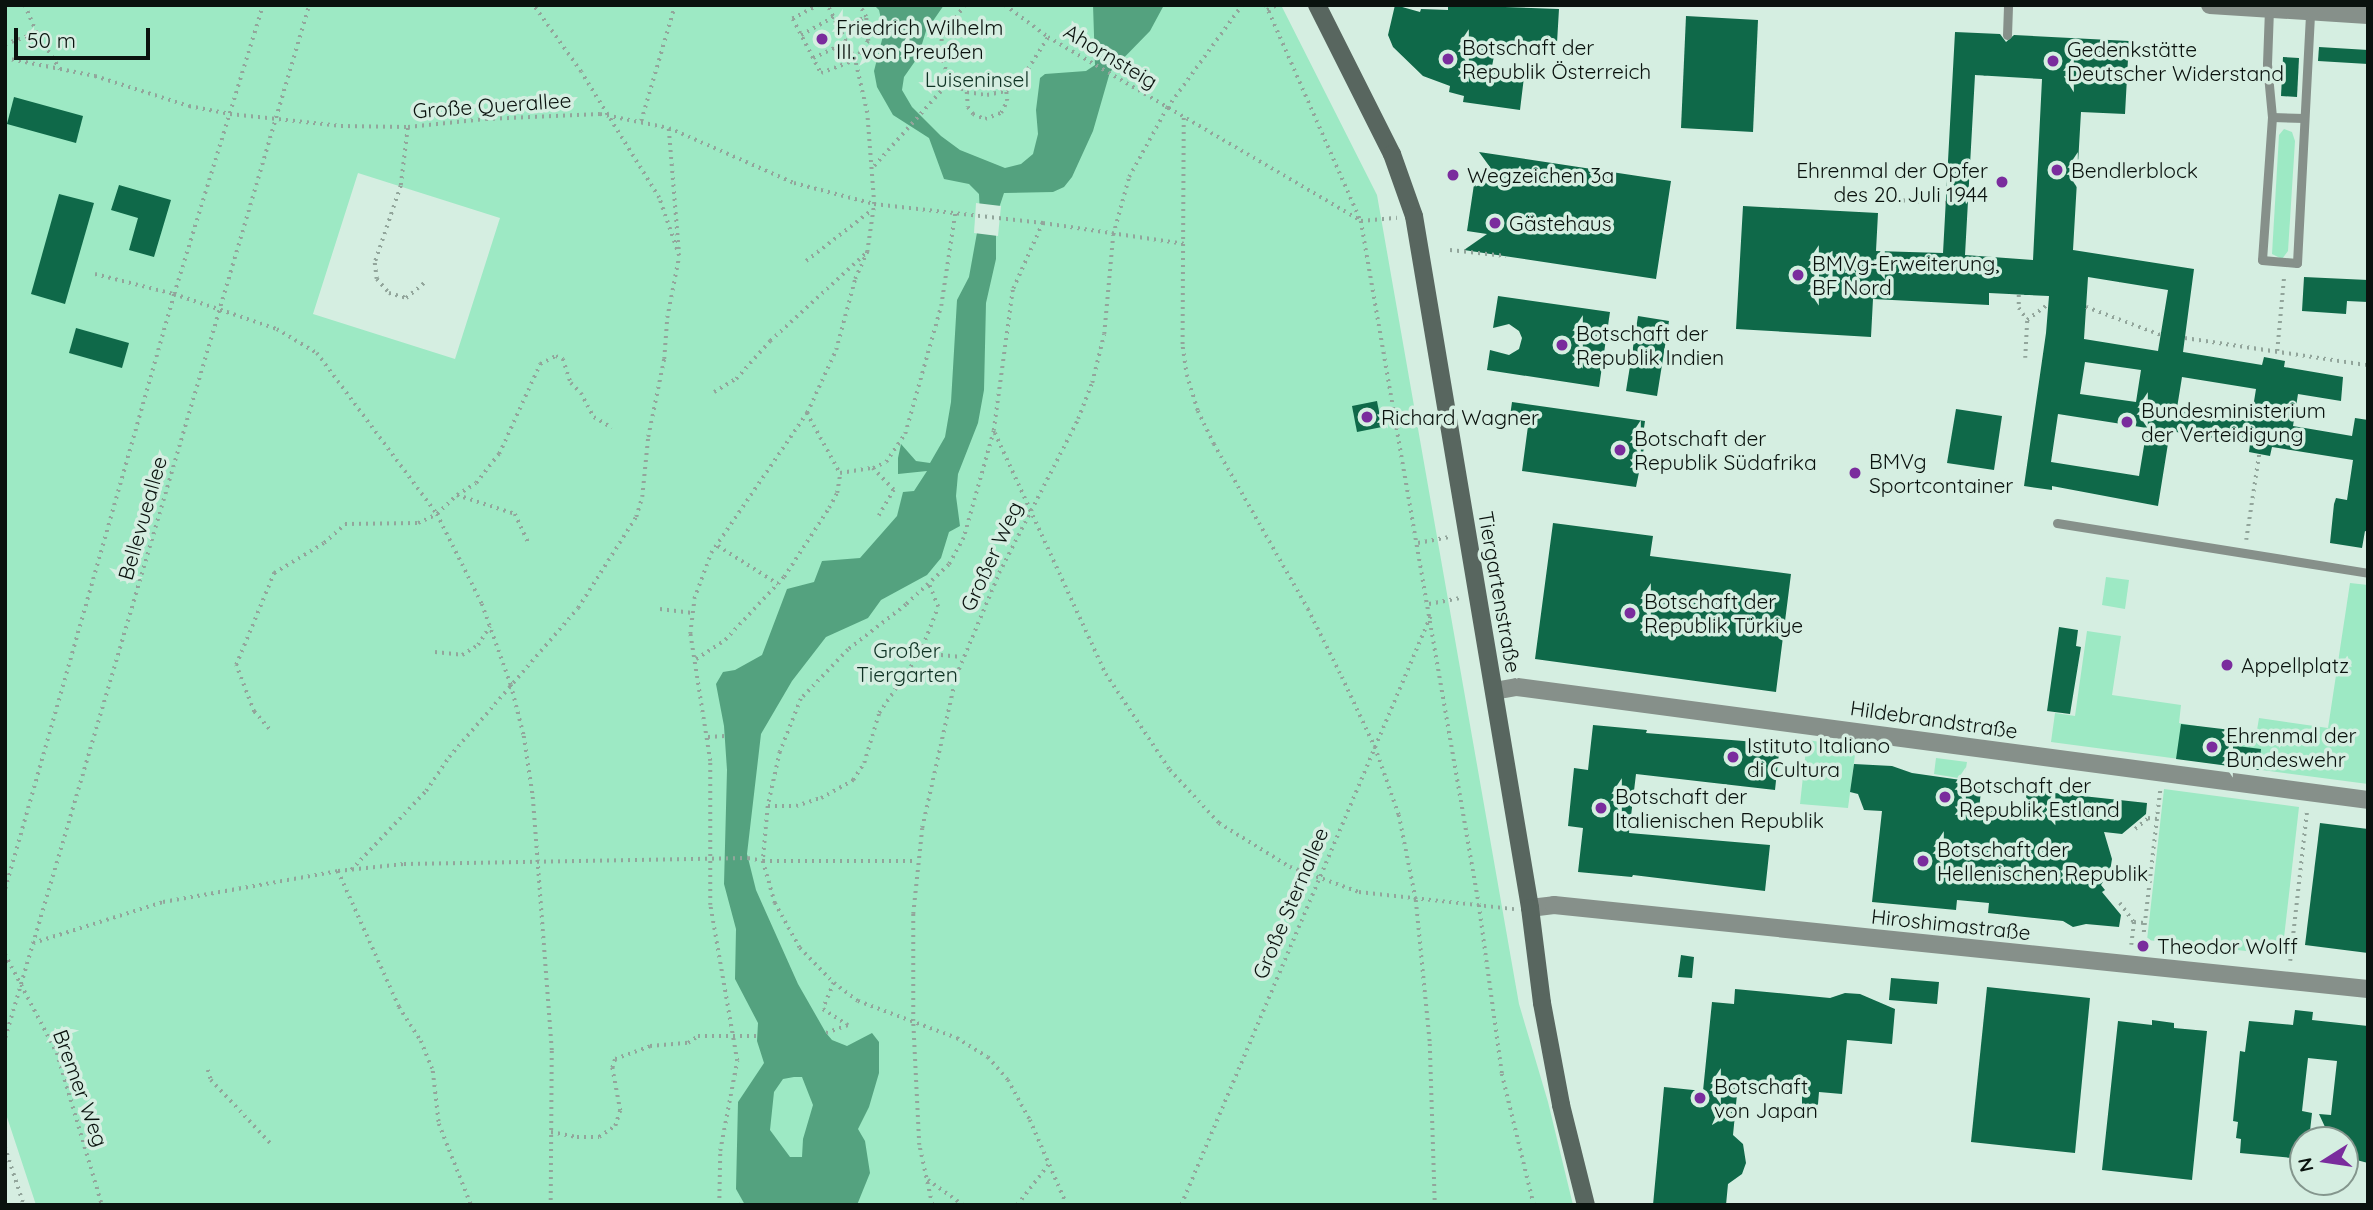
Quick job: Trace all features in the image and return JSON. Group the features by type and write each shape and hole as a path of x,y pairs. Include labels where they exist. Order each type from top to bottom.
{"main road":[{"name":"Tiergartenstraße","path":"1317,5 1392,154 1414,216 1494,691 1524,908 1559,1092 1586,1205"}],"street":[{"path":"2210,5 2368,15"},
{"name":"Hildebrandstraße","path":"1494,691 1517,687 2368,800"},
{"name":"Hiroshimastraße","path":"1524,908 1553,905 2368,989"}],"lane":[{"path":"2007,35 2008,5"},
{"path":"2269,9 2267,64 2272,117 2263,260 2297,263 2310,12"},
{"path":"2272,117 2304,118"},
{"path":"2057,523 2368,573"}],"path":[{"path":"25,5 37,33 60,69"},
{"name":"Bellevueallee","path":"5,888 174,295 263,5"},
{"name":"Bellevueallee","path":"5,1038 309,5"},
{"path":"533,5 609,116 659,198 679,256"},
{"path":"641,121 675,5"},
{"path":"819,5 793,19 821,73 855,60 868,41 866,17 859,5"},
{"path":"719,1205 720,1151 737,1061 710,905 712,859 708,737 690,634 694,599 717,545 807,413 836,350 855,279 867,252 874,207 873,167 855,60 827,5"},
{"path":"965,5 948,25 942,39 943,68 950,81 967,92 987,95 1006,91 1024,75 1048,37"},
{"name":"Ahornsteig","path":"1005,5 1048,37 1361,221"},
{"path":"1011,11 1015,5"},
{"name":"Großer Weg","path":"932,1205 919,1145 913,1021 913,914 917,861 929,790 962,657 1031,506 1078,419 1092,383 1104,334 1113,235 1129,177 1167,108 1242,5"},
{"path":"1277,5 1266,8 1361,221 1479,905 1502,1073 1534,1205"},
{"path":"801,35 834,17"},
{"path":"841,28 866,17"},
{"path":"5,44 37,33"},
{"path":"813,58 848,42"},
{"name":"Große Querallee","path":"5,58 95,76 155,97 230,114 341,126 408,128 559,114 609,116 641,121 669,128 794,183 874,207 1043,223 1185,244"},
{"path":"873,167 922,116 950,81"},
{"path":"967,92 968,107 973,114 985,119 1001,113 1007,102 1006,91"},
{"path":"1184,118 1183,347 1198,411 1308,609 1375,747 1399,815 1416,900 1430,1044 1435,1205"},
{"path":"408,128 401,186 375,263 377,279 388,293 406,298 426,281"},
{"path":"352,870 426,791 449,757 578,608 636,517 679,256 669,128"},
{"path":"1896,200 1946,203"},
{"path":"806,261 874,207"},
{"path":"839,473 873,468 886,462 905,434 941,306 955,213"},
{"path":"1361,221 1402,218"},
{"path":"1043,223 1013,290 994,431 964,538 949,565 856,643 801,699 788,726 768,806 763,861 775,903 800,948 834,984 858,1001 972,1045 988,1057 1008,1080 1030,1120 1067,1205"},
{"path":"1450,250 1506,256"},
{"path":"715,392 736,379 770,341 867,252"},
{"path":"2277,352 2285,262"},
{"path":"95,274 174,295 277,329 317,353 438,514 490,626 511,685 524,736 552,1051 551,1205"},
{"path":"2019,295 2019,308 2027,320 2025,358"},
{"path":"2027,320 2048,304"},
{"path":"2086,307 2161,335"},
{"path":"2185,338 2366,365"},
{"path":"269,729 254,712 236,664 274,573 324,543 345,524 418,523 438,514 457,495 476,484 499,454 540,365 556,356 563,359 570,383 582,393 594,416 612,428"},
{"path":"696,659 725,640 778,584 837,493 839,473 807,413"},
{"path":"994,431 1031,506 1079,621 1107,674 1170,770 1219,823 1266,855 1318,878 1359,892 1416,900 1524,908"},
{"path":"2244,553 2259,454"},
{"path":"873,468 894,490 879,516"},
{"path":"457,495 515,514 528,542"},
{"path":"1418,543 1450,537"},
{"path":"717,545 778,584"},
{"path":"768,806 796,806 821,798 853,780 863,763 878,713 920,653 938,607 929,584"},
{"path":"1429,604 1461,598"},
{"path":"660,609 692,613"},
{"name":"Große Sternallee","path":"1181,1205 1431,615"},
{"path":"435,652 462,655 478,645 490,626"},
{"path":"920,653 962,657"},
{"path":"708,737 724,736"},
{"path":"2142,946 2161,785"},
{"path":"2290,961 2308,804"},
{"path":"2135,829 2148,818 2157,819"},
{"path":"33,943 163,902 352,870 537,859 748,858 763,861 917,861"},
{"path":"338,872 399,1007 421,1041 433,1071 439,1124 471,1205"},
{"path":"2120,903 2134,922 2131,945"},
{"path":"2134,922 2144,923"},
{"name":"Bremer Weg","path":"5,954 57,1054 102,1205"},
{"path":"826,1033 848,1025 823,1009 834,984"},
{"path":"551,1132 577,1138 599,1137 615,1126 620,1111 612,1068 615,1059 650,1046 688,1043 698,1035 757,1036"},
{"path":"208,1070 211,1080 272,1145"},
{"path":"5,1147 24,1205"},
{"path":"1017,1205 1048,1164"},
{"path":"926,1178 963,1205"}],"green space":[{"name":"Großer Tiergarten","path":"5,5 1281,5 1377,195 1519,1004 1548,1102 1573,1205 36,1205 5,1111","holes":["358,173 500,218 455,359 313,314"]},
{"path":"2284,129 2292,132 2295,141 2288,251 2282,259 2272,254 2279,135"},
{"path":"2106,577 2129,580 2125,609 2102,605"},
{"path":"2350,583 2368,585 2368,784 2051,742 2055,713 2075,716 2087,631 2121,636 2112,695 2181,705 2179,723 2256,736 2259,718 2328,728"},
{"path":"1807,740 1856,747 1848,808 1800,804"},
{"path":"1936,758 1967,762 1964,779 1934,774"},
{"path":"2164,789 2299,807 2282,955 2147,940"}],"shaded area":[{"path":"874,5 944,5 926,31 918,57 904,77 902,90 912,107 941,136 960,150 1005,168 1021,164 1033,154 1038,134 1036,110 1040,78 1045,74 1086,71 1095,65 1093,5 1164,5 1150,31 1110,72 1093,131 1072,177 1064,187 1053,192 1004,193 996,217 996,259 986,303 984,390 978,423 958,474 956,496 960,526 949,532 941,558 927,575 881,600 868,618 826,637 792,681 761,734 747,854 756,890 798,984 826,1033 832,1040 847,1046 872,1033 879,1042 879,1073 869,1107 858,1129 865,1141 870,1173 857,1205 745,1205 736,1189 738,1102 764,1063 757,1041 758,1023 735,979 736,929 724,884 727,770 724,726 716,684 723,672 735,670 762,655 787,589 814,582 822,561 860,558 897,516 903,492 914,491 927,471 898,474 898,458 901,444 916,461 930,463 945,437 951,402 957,300 969,277 980,216 979,194 969,184 944,179 929,138 893,115 877,87 874,71 884,32 879,10","holes":["802,1077 813,1105 803,1139 802,1157 790,1157 770,1130 774,1092 783,1079"]}],"pier":[{"path":"976,203 1001,206 998,236 974,233"}],"building":[{"name":"Botschaft der Republik Österreich","path":"1395,5 1420,12 1421,9 1448,10 1448,5 1559,9 1557,43 1516,41 1516,46 1496,45 1491,72 1524,77 1520,110 1463,102 1464,96 1449,92 1450,86 1423,76 1393,47 1388,35"},
{"path":"1686,16 1758,20 1753,132 1681,128"},
{"path":"1955,32 2000,34 2006,42 2014,35 2129,41 2125,114 2081,112 2073,250 2194,269 2183,352 2262,365 2264,357 2285,361 2284,367 2343,377 2341,401 2298,394 2293,426 2352,436 2355,418 2368,420 2368,532 2365,531 2362,548 2330,543 2334,504 2336,498 2347,500 2353,460 2272,447 2270,456 2249,452 2250,444 2170,431 2158,506 2052,486 2052,490 2024,486 2049,296 1989,293 1989,305 1873,299 1871,337 1736,329 1743,206 1878,213 1876,251 1943,253","holes":["1975,75 2042,79 2033,260 1965,255","2088,277 2168,290 2158,351 2084,339","2085,362 2141,370 2136,402 2080,394","2182,377 2256,389 2251,420 2177,408","2058,414 2147,428 2139,476 2051,462"]},
{"path":"2319,47 2368,50 2368,64 2318,61"},
{"path":"2283,57 2299,58 2297,97 2281,96"},
{"path":"14,97 83,116 76,143 7,124"},
{"path":"1479,152 1671,181 1656,279 1464,250 1487,234 1467,231 1476,171 1495,174"},
{"path":"119,185 171,200 154,257 129,250 138,218 111,210"},
{"path":"59,194 94,203 65,304 31,294"},
{"path":"2304,277 2368,280 2368,302 2347,301 2346,314 2302,311"},
{"name":"Botschaft der Republik Indien","path":"1498,296 1610,312 1599,387 1487,370 1490,350 1509,355 1519,349 1522,338 1519,331 1509,324 1493,328"},
{"path":"1638,316 1669,321 1657,396 1626,391"},
{"path":"76,328 129,343 122,368 69,353"},
{"path":"1377,401 1382,427 1357,432 1352,406"},
{"name":"Botschaft der Republik Südafrika","path":"1512,402 1645,421 1642,442 1645,443 1636,487 1522,471 1528,426 1509,423"},
{"path":"1956,409 2002,416 1994,470 1947,463"},
{"name":"Botschaft der Republik Türkiye","path":"1553,523 1653,536 1650,556 1791,574 1776,692 1535,659"},
{"path":"2059,627 2078,630 2076,646 2081,647 2070,714 2047,711"},
{"name":"Ehrenmal der Bundeswehr","path":"2181,724 2231,730 2229,745 2261,749 2259,770 2176,759"},
{"name":"Botschaft der Italienischen Republik","path":"1593,725 1647,730 1646,733 1780,744 1775,790 1636,774 1629,833 1770,845 1765,891 1633,875 1578,872 1583,828 1568,826 1574,768 1588,770"},
{"path":"1854,764 1892,766 1912,773 1982,783 1979,809 2020,813 2022,807 2025,807 2027,790 2147,803 2146,814 2122,834 2104,832 2112,859 2110,871 2101,885 2105,890 2102,892 2121,915 2119,927 2086,924 2073,927 2063,921 1988,913 1989,903 1957,900 1956,910 1872,902 1882,811 1864,810 1858,794 1850,792"},
{"path":"2320,823 2368,829 2368,953 2305,945"},
{"path":"1681,955 1694,957 1692,978 1678,977"},
{"path":"1891,978 1939,982 1937,1004 1889,1000"},
{"path":"1987,987 2090,998 2075,1153 1971,1142"},
{"name":"Botschaft von Japan","path":"1735,989 1830,998 1845,993 1860,994 1895,1009 1892,1044 1847,1040 1842,1094 1819,1092 1818,1104 1814,1109 1802,1105 1802,1090 1738,1084 1733,1135 1743,1144 1746,1163 1742,1174 1728,1184 1726,1205 1653,1205 1664,1087 1703,1091 1712,1002 1734,1004"},
{"path":"2295,1010 2313,1012 2312,1020 2368,1026 2368,1163 2359,1161 2359,1126 2325,1126 2319,1114 2331,1115 2337,1061 2308,1058 2302,1111 2312,1113 2311,1126 2289,1126 2289,1158 2240,1153 2241,1139 2236,1138 2238,1122 2233,1121 2240,1051 2245,1052 2249,1021 2293,1025"},
{"path":"2152,1020 2174,1023 2174,1028 2207,1031 2192,1180 2102,1170 2118,1021 2152,1025"}],"place":[{"name":"Friedrich Wilhelm III. von Preußen","path":"822,39"},
{"name":"Botschaft der Republik Österreich","path":"1448,59"},
{"name":"Gedenkstätte Deutscher Widerstand","path":"2053,61"},
{"name":"Bendlerblock","path":"2057,170"},
{"name":"Wegzeichen 3a","path":"1453,175"},
{"name":"Ehrenmal der Opfer des 20. Juli 1944","path":"2002,182"},
{"name":"Gästehaus","path":"1495,223"},
{"name":"BMVg-Erweiterung, BF Nord","path":"1798,275"},
{"name":"Botschaft der Republik Indien","path":"1562,345"},
{"name":"Richard Wagner","path":"1367,417"},
{"name":"Bundesministerium der Verteidigung","path":"2127,422"},
{"name":"Botschaft der Republik Südafrika","path":"1620,450"},
{"name":"BMVg Sportcontainer","path":"1855,473"},
{"name":"Botschaft der Republik Türkiye","path":"1630,613"},
{"name":"Appellplatz","path":"2227,665"},
{"name":"Ehrenmal der Bundeswehr","path":"2212,747"},
{"name":"Istituto Italiano di Cultura","path":"1733,757"},
{"name":"Botschaft der Republik Estland","path":"1945,797"},
{"name":"Botschaft der Italienischen Republik","path":"1601,808"},
{"name":"Botschaft der Hellenischen Republik","path":"1923,861"},
{"name":"Theodor Wolff","path":"2143,946"},
{"name":"Botschaft von Japan","path":"1700,1098"}],"park label":[{"name":"Luiseninsel","path":"977,79"}]}
